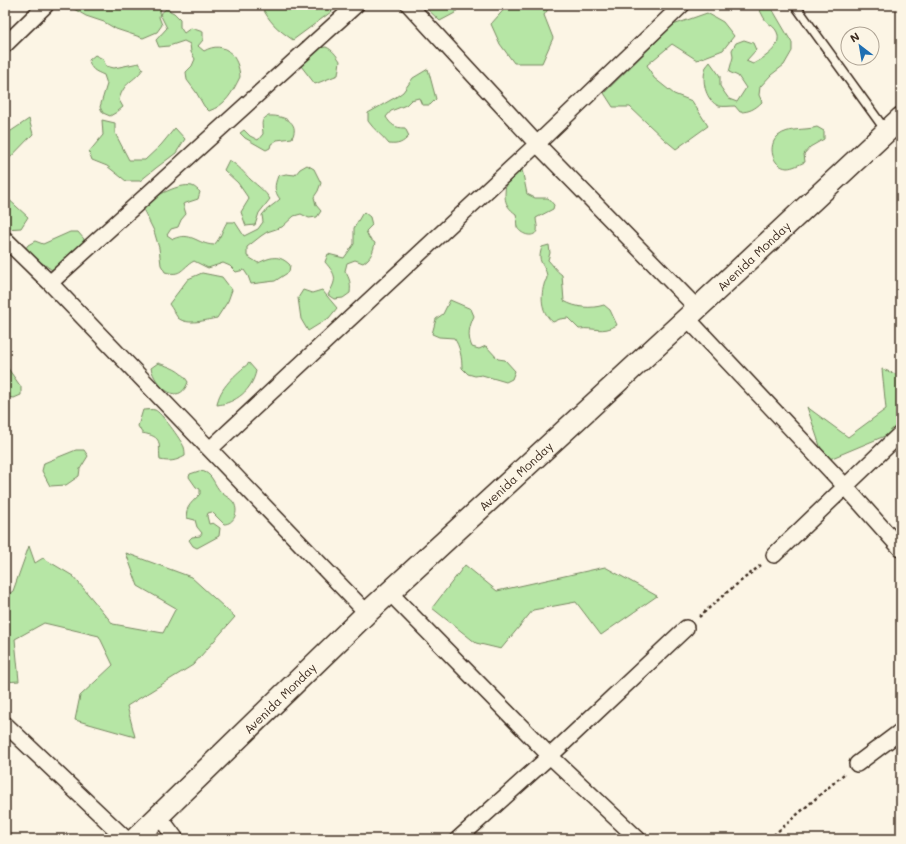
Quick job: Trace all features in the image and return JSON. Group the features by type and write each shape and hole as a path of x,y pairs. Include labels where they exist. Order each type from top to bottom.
{"main road":[{"name":"Avenida Monday","path":"135,839 367,613 894,125"}],"street":[{"path":"5,45 46,5"},
{"path":"50,283 356,5"},
{"path":"409,5 692,313 901,549"},
{"path":"210,450 537,144 682,5"},
{"path":"5,239 50,283 367,613"},
{"path":"774,555 901,433"},
{"path":"390,593 550,756 638,839"},
{"path":"458,839 550,756 686,628"},
{"path":"5,724 126,839"},
{"path":"857,764 901,731"},
{"path":"159,816 176,839"}],"lane":[{"path":"795,5 894,125"}],"path":[{"path":"686,628 726,593 774,555"},
{"path":"769,839 845,772 857,764"}],"green space":[{"path":"73,5 171,5 161,8 159,17 162,25 157,32 143,38 116,29 104,22 86,16 74,9"},
{"path":"261,5 307,5 314,11 325,5 339,5 293,40 274,25"},
{"path":"423,5 460,5 455,13 440,21"},
{"path":"508,5 551,5 544,15 553,38 542,63 514,63 500,44 491,24"},
{"path":"756,5 769,5 771,7 792,43 792,51 784,65 771,75 760,87 759,95 762,102 752,110 740,112 735,106 719,106 711,100 706,91 704,75 710,62 720,76 720,86 724,92 729,99 737,102 746,88 738,76 729,72 733,57 732,50 736,43 744,40 753,43 756,50 746,61 753,64 762,59 775,47 778,37 774,27 766,21"},
{"path":"166,9 174,13 180,19 180,27 184,33 191,28 203,32 203,40 198,46 204,51 218,47 224,49 230,52 237,63 240,77 234,88 224,102 209,111 187,80 186,72 192,66 195,59 191,52 190,44 184,41 169,46 159,47 156,40 167,28 160,14"},
{"path":"707,13 723,22 734,36 723,50 697,60 672,44 647,65 654,78 674,94 692,101 708,126 676,149 630,107 613,107 604,93 673,25"},
{"path":"326,47 336,55 340,61 338,75 315,84 301,66 302,59 318,48"},
{"path":"95,55 103,59 106,66 114,68 139,63 143,69 126,85 121,94 119,100 123,107 110,116 103,113 100,107 107,84 104,75 96,71 91,66 89,60"},
{"path":"428,69 436,99 430,105 422,105 419,98 411,100 406,105 391,111 386,117 388,120 396,127 405,128 409,136 400,143 389,144 368,121 368,113 403,92 413,78"},
{"path":"268,116 288,120 294,127 294,132 292,138 277,140 271,144 270,148 266,150 245,138 240,133 244,130 250,136 258,140 263,134 262,121"},
{"path":"29,119 33,134 5,163 5,135"},
{"path":"102,120 115,123 115,133 129,160 145,160 161,145 175,128 185,139 176,153 140,181 126,181 107,166 92,160 89,152 103,135"},
{"path":"817,127 824,131 824,139 810,147 804,154 805,162 794,167 787,168 778,164 772,150 778,136 787,131"},
{"path":"229,160 239,167 264,191 270,199 259,213 255,225 246,226 241,212 249,199 238,183 224,170"},
{"path":"307,165 314,169 321,183 314,197 316,205 321,211 317,217 309,218 301,214 294,216 282,227 267,232 247,247 247,256 258,263 271,258 282,259 290,265 289,272 275,281 251,284 244,270 236,272 230,266 223,263 208,268 194,261 178,273 165,272 161,265 159,248 154,231 144,211 145,203 174,188 181,186 194,187 200,192 198,199 183,204 186,214 178,227 171,229 167,235 173,239 185,236 190,237 203,243 214,245 227,222 235,222 244,236 258,229 263,222 262,215 280,199 275,188 278,176 286,174 295,175 300,169"},
{"path":"518,170 522,170 527,194 535,198 548,198 554,205 553,209 536,218 537,231 533,235 527,235 519,230 517,227 516,214 508,207 505,199 506,181"},
{"path":"5,196 28,217 21,228 5,229"},
{"path":"364,212 370,217 372,225 366,231 369,238 375,243 373,249 370,257 363,263 355,260 347,263 345,271 350,282 350,293 343,298 334,299 328,295 333,285 334,274 325,262 328,254 344,258 354,244 354,228"},
{"path":"70,232 78,232 84,239 83,247 55,272 42,263 34,262 23,252 28,245 35,241 43,244"},
{"path":"549,245 550,253 548,260 562,275 564,301 573,305 584,307 604,305 610,310 617,325 603,330 579,329 568,318 553,322 549,319 544,310 542,300 544,284 547,277 540,257 542,247"},
{"path":"202,273 222,277 232,290 228,301 217,318 197,322 187,322 178,318 169,304 188,279"},
{"path":"303,290 312,293 322,290 337,308 329,318 308,331 301,319 298,298"},
{"path":"450,300 471,309 474,316 469,332 472,347 479,349 486,346 498,359 505,360 515,371 512,379 506,382 482,375 475,376 468,374 462,368 460,352 454,338 439,337 432,334 436,319 443,314"},
{"path":"158,363 175,370 185,378 188,382 184,390 173,394 162,387 153,375 151,368"},
{"path":"249,363 256,371 247,390 231,402 217,405 218,399 225,387"},
{"path":"5,366 21,387 21,395 14,398 5,397"},
{"path":"882,369 901,376 901,418 899,430 825,461 807,407 848,437 886,409"},
{"path":"143,410 155,410 162,416 182,443 185,456 173,461 160,460 157,439 142,433 138,426"},
{"path":"76,450 84,450 88,456 80,469 79,476 66,485 50,486 42,471 44,463"},
{"path":"199,471 207,473 219,490 233,501 236,514 233,520 224,524 212,512 208,513 207,516 209,524 213,523 220,528 219,536 197,548 193,546 189,540 192,537 200,536 202,533 197,527 195,520 187,518 186,514 190,504 200,494 200,489 196,487 189,477 190,474"},
{"path":"29,546 35,563 43,558 73,576 113,624 163,633 176,608 138,586 126,553 191,577 235,617 193,665 127,706 135,737 75,720 80,696 113,665 99,636 44,623 15,639 19,681 5,682 5,597 13,591"},
{"path":"465,565 497,591 605,567 657,596 601,635 576,602 533,610 501,649 476,643 432,608"}]}
